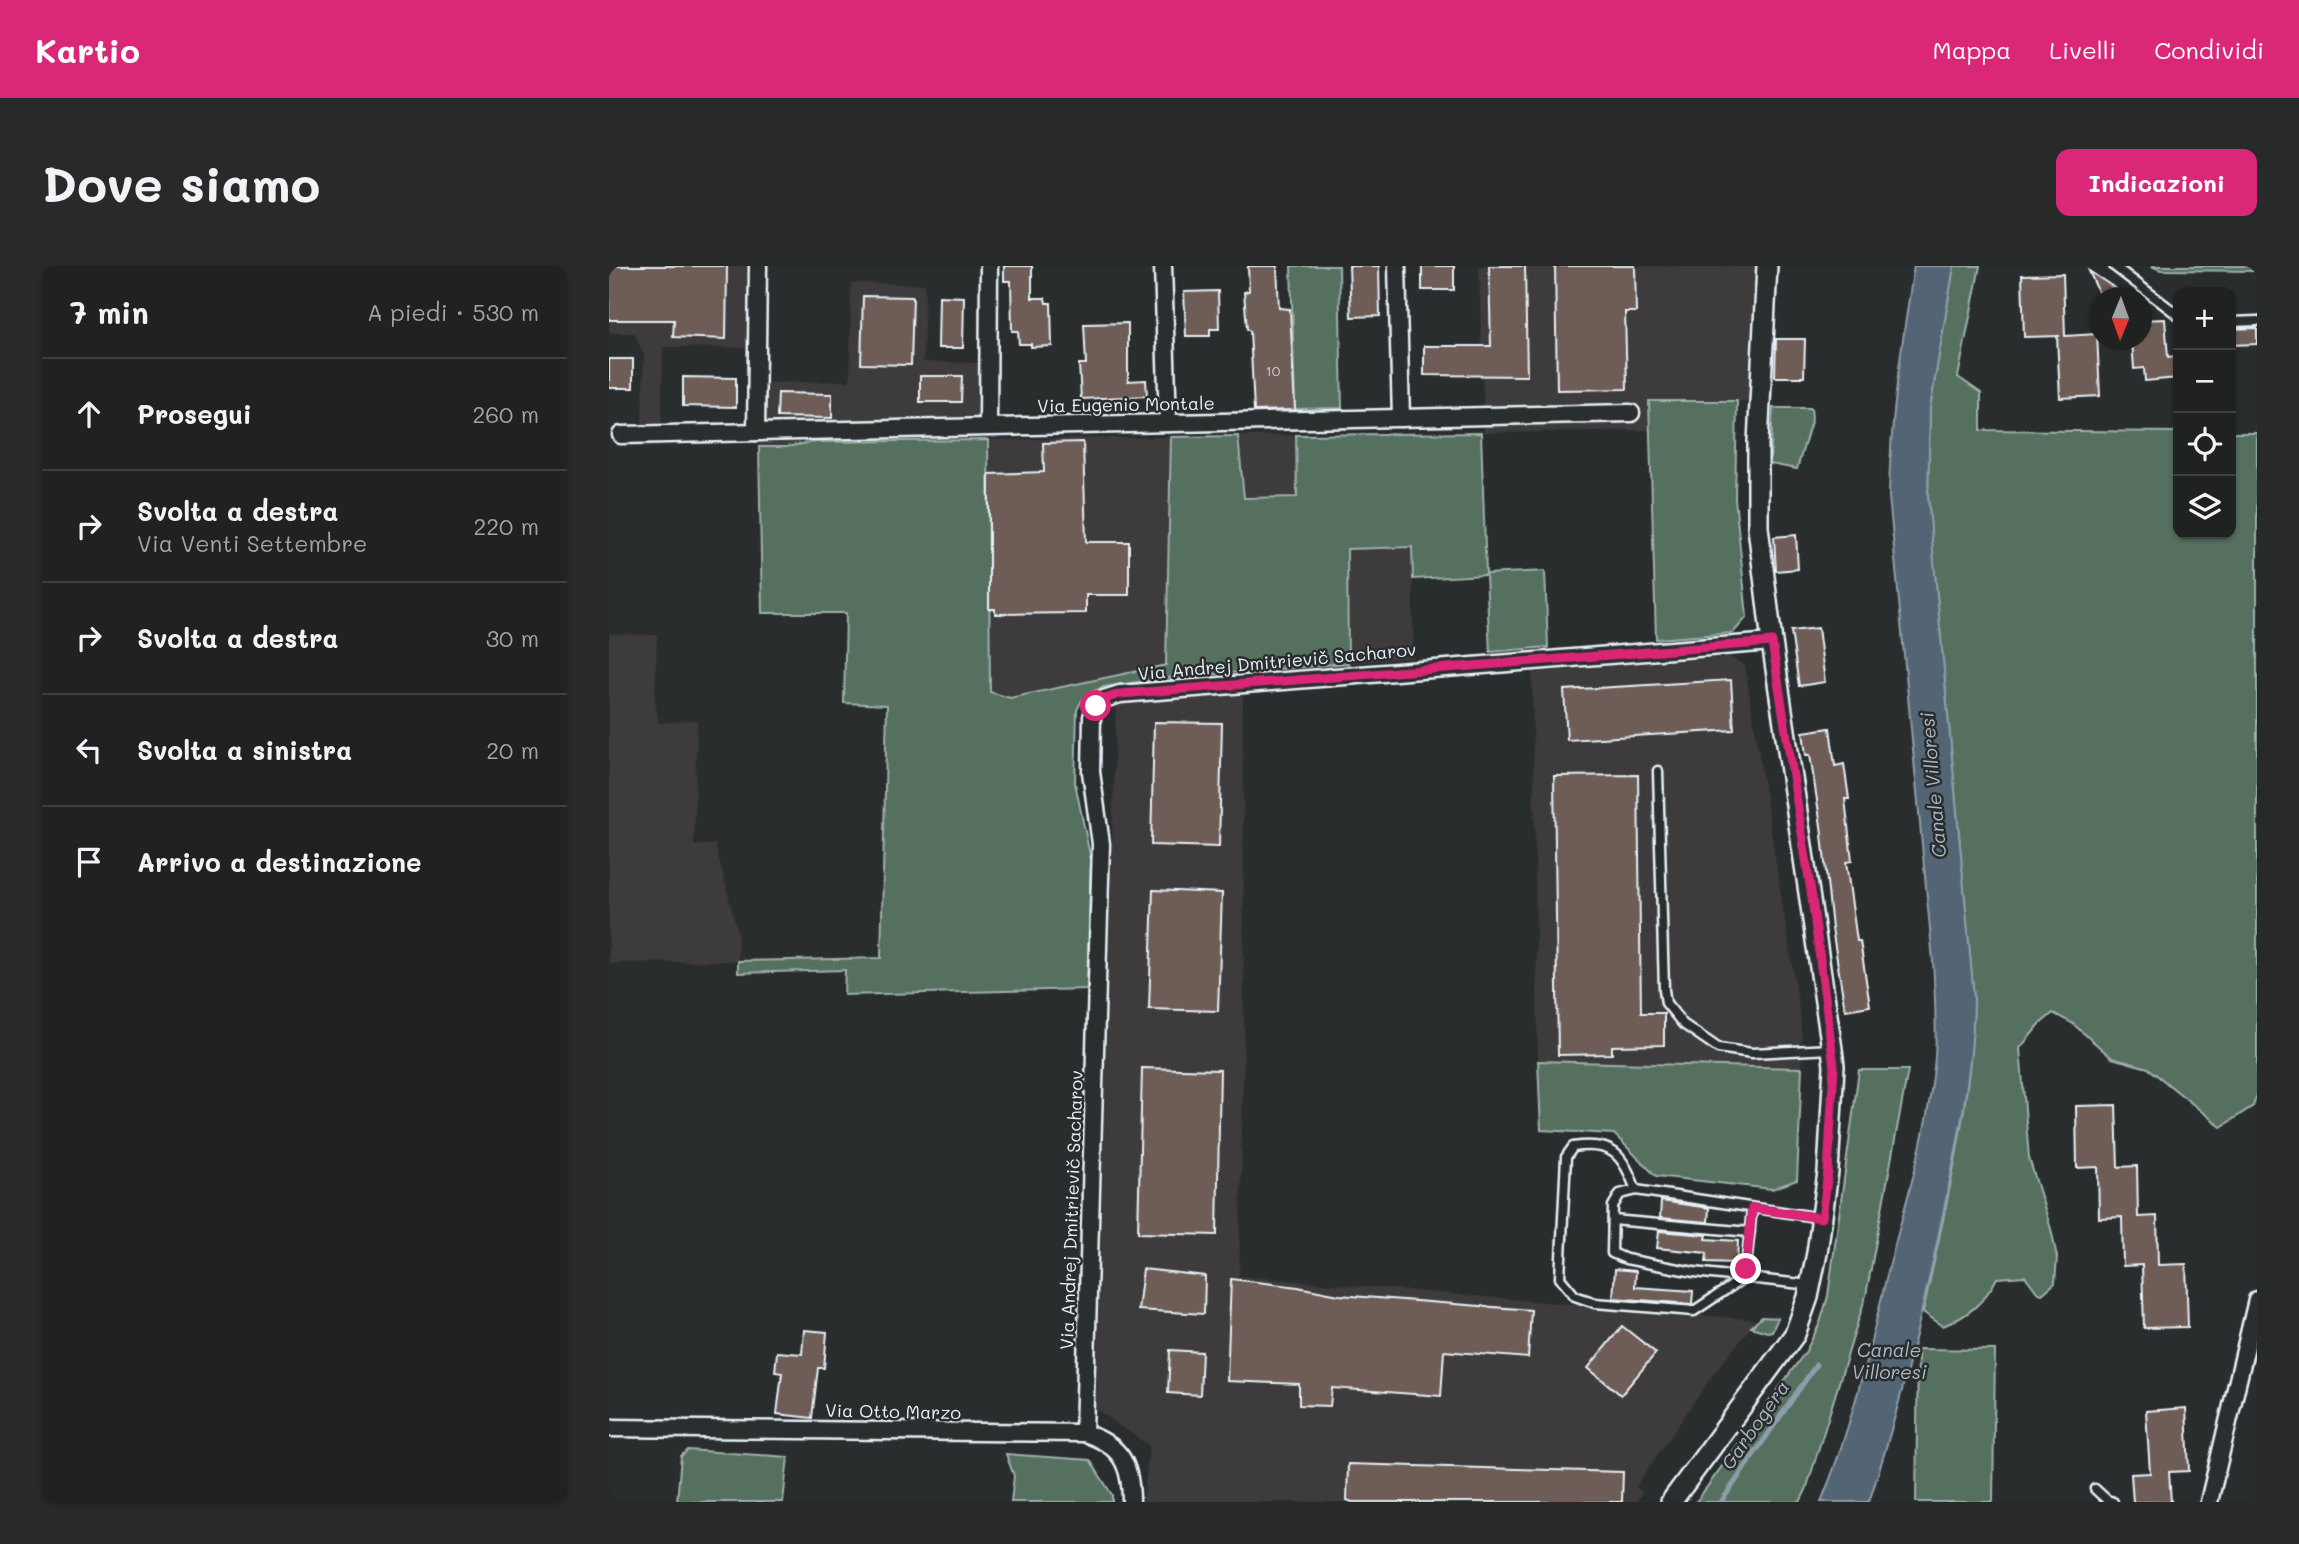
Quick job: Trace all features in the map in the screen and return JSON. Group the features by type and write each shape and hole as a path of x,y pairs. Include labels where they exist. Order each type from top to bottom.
{"street":[{"path":"756,432 758,266"},
{"path":"988,427 989,266"},
{"path":"1163,266 1168,423"},
{"path":"1397,266 1401,418"},
{"path":"1671,1502 1795,1334 1810,1285 1830,1151 1834,1066 1772,642 1758,527 1756,486 1767,266"},
{"name":"Via Eugenio Montale","path":"621,435 1631,413"},
{"name":"Via Andrej Dmitrievič Sacharov","path":"1084,1433 1101,844 1091,772 1092,717 1096,706 1104,699 1120,694 1772,642"},
{"path":"2209,1502 2257,1300"},
{"name":"Via Otto Marzo","path":"609,1428 1084,1433 1101,1438 1117,1450 1127,1465 1131,1502"}],"lane":[{"path":"2114,266 2173,311"},
{"path":"2236,322 2257,321"},
{"path":"1658,771 1664,990 1667,1003 1683,1024 1718,1048 1752,1053 1832,1049"},
{"path":"1636,1190 1619,1155 1605,1146 1573,1147 1566,1157 1560,1278 1575,1296 1595,1303 1694,1311 1745,1277 1752,1208"},
{"path":"1810,1285 1694,1272 1626,1259 1612,1252 1613,1206 1620,1194 1636,1190 1822,1218"},
{"path":"1613,1220 1750,1232"},
{"path":"2095,1489 2113,1502"}],"shaded area":[{"path":"609,266 757,266 754,348 663,347 661,447 641,447 644,355 634,333 609,333"},
{"path":"1479,266 1761,266 1754,401 1649,401 1650,430 1484,433"},
{"path":"851,283 925,284 923,362 985,363 984,440 813,442 786,447 759,447 761,383 850,381"},
{"path":"1296,435 1297,497 1243,498 1238,436"},
{"path":"1171,437 1166,665 1010,698 990,692 988,440"},
{"path":"1413,547 1413,658 1348,663 1346,549"},
{"path":"609,634 657,635 655,702 659,723 697,720 694,846 715,844 738,933 738,961 609,963"},
{"path":"1730,657 1745,666 1801,1021 1802,1068 1538,1061 1532,672"},
{"path":"1243,693 1244,1040 1239,1276 1757,1320 1715,1372 1636,1486 1642,1493 1637,1502 1143,1502 1149,1446 1096,1409 1116,703"}],"green space":[{"path":"1291,266 1339,266 1342,408 1295,409"},
{"path":"1954,266 1980,266 1958,377 1981,393 1981,430 2173,432 2173,539 2236,539 2236,433 2257,433 2257,1095 2253,1106 2221,1127 2148,1068 2112,1058 2072,1023 2053,1013 2020,1048 2029,1158 2057,1257 2055,1283 2042,1294 2037,1292 2025,1276 1997,1278 1975,1308 1943,1326 1923,1312 1963,1117 1974,998 1928,497 1930,408"},
{"path":"2151,266 2257,266 2257,271 2161,270"},
{"path":"1649,401 1737,401 1735,498 1747,617 1733,633 1656,639"},
{"path":"1773,408 1811,408 1812,418 1797,469 1770,464"},
{"path":"1481,433 1486,574 1545,571 1548,647 1490,652 1486,575 1413,579 1412,547 1347,549 1348,663 1167,678 1104,687 1091,692 1082,700 1077,710 1075,783 1091,860 1087,989 844,995 845,970 738,973 738,961 881,958 887,705 844,703 846,613 762,613 759,447 786,447 813,442 988,440 990,692 1010,698 1166,665 1171,437 1238,436 1244,498 1297,497 1296,435"},
{"path":"1538,1061 1802,1068 1797,1180 1772,1189 1656,1176 1614,1134 1541,1130"},
{"path":"1859,1070 1908,1070 1866,1295 1806,1490 1800,1502 1696,1502 1806,1351 1820,1323 1828,1296"},
{"path":"1762,1317 1778,1318 1772,1331 1751,1327"},
{"path":"1918,1349 1995,1350 1993,1502 1916,1502"},
{"path":"688,1450 788,1457 783,1502 677,1502 681,1456"},
{"path":"1006,1454 1090,1460 1112,1495 1112,1502 1011,1502 1014,1476"}],"water":[{"name":"Canale Villoresi","path":"1914,266 1954,266 1930,408 1928,497 1974,998 1971,1053 1954,1160 1919,1322 1870,1499 1868,1502 1821,1502 1842,1445 1867,1359 1922,1138 1935,1057 1933,961 1889,496 1894,409"}],"building":[{"path":"609,266 727,266 726,339 673,337 674,320 609,320"},
{"path":"1004,266 1032,266 1032,298 1045,298 1046,303 1051,303 1052,346 1031,347 1031,344 1019,344 1018,331 1012,331 1011,281 1004,281"},
{"path":"1248,266 1277,266 1279,308 1290,309 1295,410 1254,411 1250,331 1247,329 1244,292 1249,291"},
{"path":"1349,266 1379,266 1380,316 1351,317"},
{"path":"1422,266 1454,266 1454,290 1422,290"},
{"path":"1489,266 1525,266 1527,376 1424,375 1424,346 1491,346"},
{"path":"1555,266 1635,266 1636,312 1625,312 1627,389 1557,390"},
{"path":"2089,271 2113,287 2096,287"},
{"path":"2063,274 2065,336 2089,334 2089,350 2098,350 2100,396 2060,398 2057,336 2024,337 2022,275"},
{"path":"1218,291 1219,329 1210,329 1210,336 1186,336 1184,292"},
{"path":"863,296 913,297 911,365 861,364"},
{"path":"939,296 964,297 963,348 938,348"},
{"path":"2165,319 2168,357 2173,356 2173,378 2145,381 2144,368 2134,369 2133,350 2152,350 2152,320"},
{"path":"1128,323 1128,381 1146,380 1147,396 1081,399 1079,364 1086,364 1084,324"},
{"path":"2257,328 2257,344 2236,345 2236,329"},
{"path":"1776,339 1805,339 1804,377 1775,377"},
{"path":"609,359 633,359 633,388 609,388"},
{"path":"920,376 962,376 961,402 920,402"},
{"path":"683,377 736,378 736,407 683,406"},
{"path":"778,393 832,394 832,418 777,417"},
{"path":"1083,442 1086,542 1129,542 1129,595 1086,595 1086,613 995,614 995,609 989,609 989,474 1044,472 1043,443"},
{"path":"1796,535 1798,569 1776,571 1774,537"},
{"path":"1818,628 1825,682 1799,686 1791,631"},
{"path":"1731,680 1734,730 1567,740 1564,690"},
{"path":"1154,722 1222,723 1219,847 1151,845"},
{"path":"1830,728 1835,766 1844,764 1849,799 1845,799 1852,861 1846,862 1857,941 1860,941 1870,1006 1845,1010 1832,928 1821,826 1810,755 1806,755 1803,732"},
{"path":"1638,775 1641,1013 1664,1013 1664,1045 1612,1046 1612,1054 1558,1055 1554,776"},
{"path":"1153,890 1222,893 1218,1011 1149,1009"},
{"path":"1142,1068 1220,1070 1217,1235 1138,1233"},
{"path":"2116,1105 2118,1167 2137,1166 2138,1217 2157,1216 2158,1265 2186,1264 2188,1327 2144,1328 2142,1265 2123,1266 2122,1217 2099,1218 2098,1167 2077,1168 2076,1106"},
{"path":"1661,1201 1709,1208 1708,1222 1660,1218"},
{"path":"1659,1231 1738,1241 1737,1263 1706,1262 1707,1253 1657,1248"},
{"path":"1143,1269 1205,1276 1204,1314 1138,1310"},
{"path":"1615,1269 1636,1271 1635,1287 1693,1291 1692,1304 1613,1298"},
{"path":"1231,1279 1339,1295 1531,1310 1528,1358 1444,1351 1441,1396 1332,1388 1330,1406 1299,1405 1299,1384 1227,1381"},
{"path":"1622,1326 1656,1353 1621,1395 1588,1368"},
{"path":"804,1330 827,1332 824,1368 818,1368 812,1418 777,1414 782,1373 775,1372 777,1352 802,1354"},
{"path":"1170,1350 1202,1352 1200,1395 1168,1393"},
{"path":"2186,1408 2189,1471 2169,1472 2171,1502 2133,1502 2131,1474 2150,1473 2146,1411"},
{"path":"1348,1464 1623,1472 1622,1502 1352,1502 1347,1500"}],"waterway":[{"name":"Garbogera","path":"1721,1502 1816,1365"}],"route":[{"path":"1096,706 1104,699 1120,694 1772,642 1811,891 1834,1066 1828,1172 1822,1218 1752,1208 1746,1269"}]}
